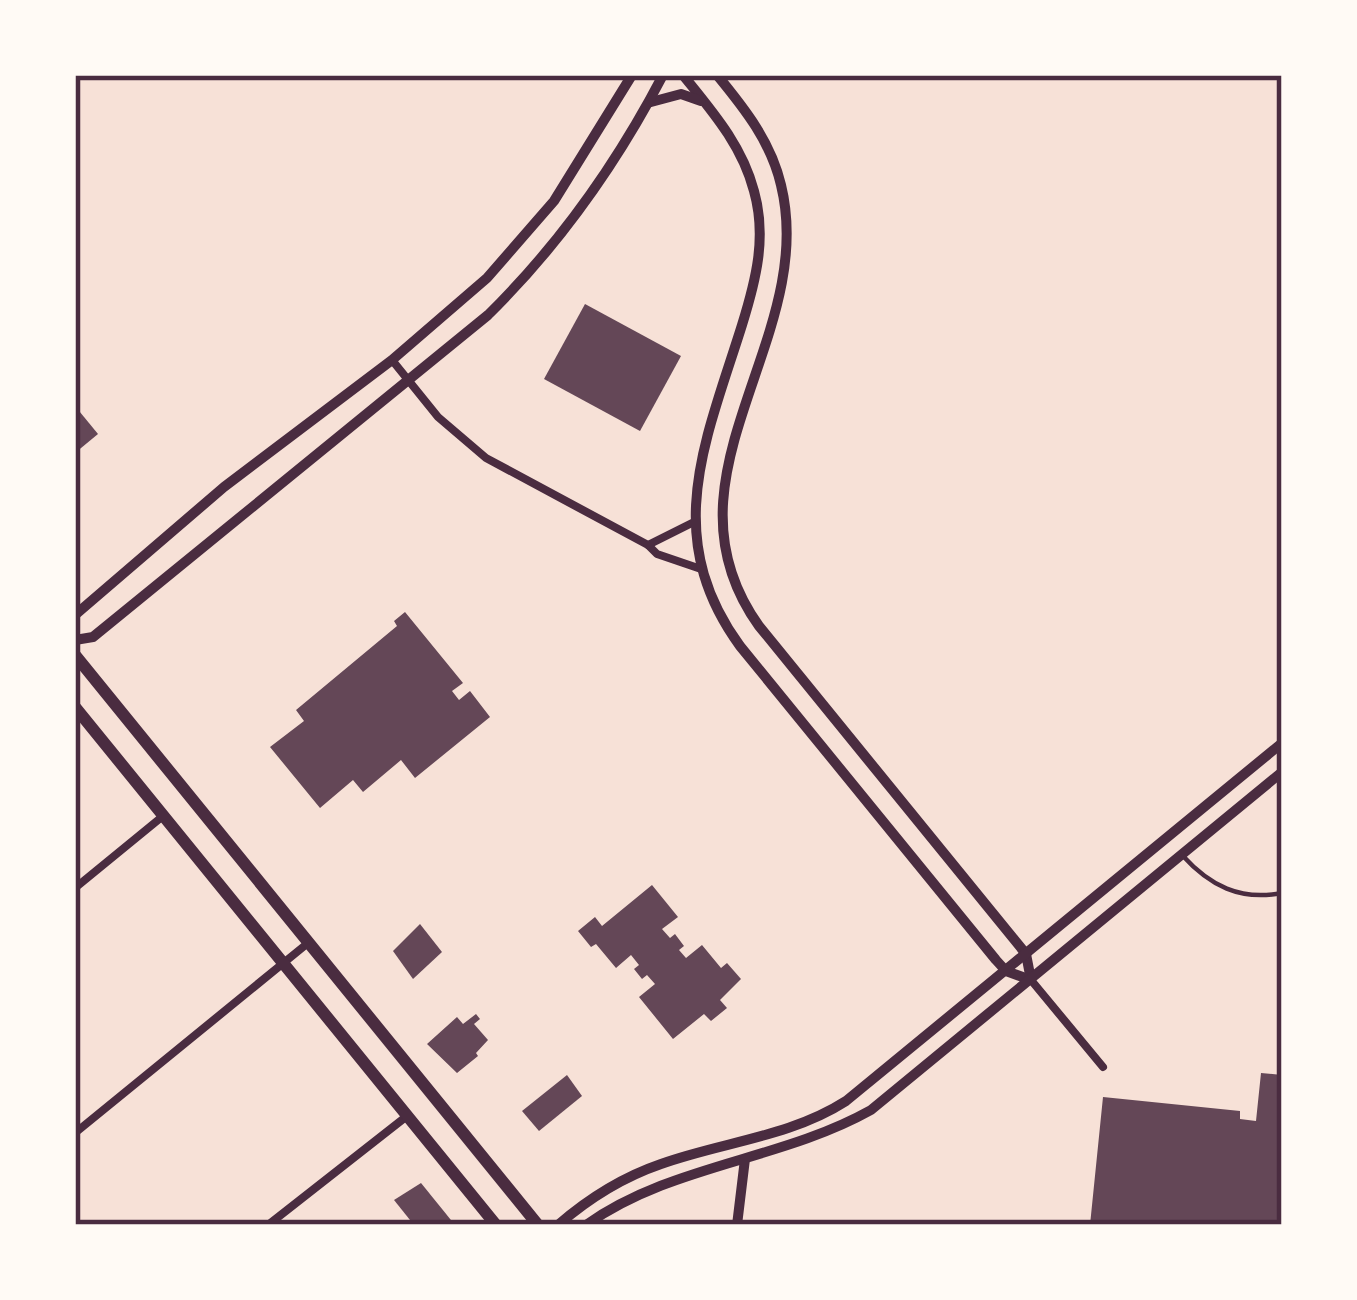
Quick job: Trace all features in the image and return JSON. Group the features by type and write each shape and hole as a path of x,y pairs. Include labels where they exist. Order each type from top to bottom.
{"main road":[{"path":"75,656 538,1225"},
{"path":"75,707 496,1225"}],"street":[{"path":"75,615 224,487 468,296 538,221 583,159 632,75"},
{"path":"75,640 93,637 488,315 560,237 606,175 663,75"},
{"path":"683,75 746,166 758,207 760,242 752,291 697,471 694,522 701,569 718,614 1006,971 1031,980"},
{"path":"717,75 767,145 780,181 788,227 783,283 722,489 727,562 740,596 759,626 1026,955 1031,980 1102,1067"},
{"path":"648,103 681,94 706,104"},
{"path":"392,360 439,417 485,458 657,554 701,569"},
{"path":"648,545 694,522"},
{"path":"557,1225 633,1175 833,1110 1282,743"},
{"path":"586,1225 644,1190 809,1140 872,1110 1282,772"},
{"path":"75,888 163,816"},
{"path":"75,1133 308,943"},
{"path":"268,1225 407,1116"},
{"path":"710,1149 721,1166"},
{"path":"737,1225 745,1160"}],"lane":[{"path":"1182,855 1207,879 1236,893 1249,897 1282,893"}],"building":[{"path":"585,304 681,356 640,431 544,379"},
{"path":"75,406 98,434 75,453"},
{"path":"405,612 463,683 452,691 459,700 470,691 490,717 415,778 401,760 363,792 353,780 320,808 270,747 304,721 296,710 397,626 394,621"},
{"path":"652,885 678,917 662,929 670,938 675,934 686,958 702,945 721,968 727,963 741,979 720,1000 727,1008 711,1021 704,1014 673,1039 639,997 655,984 647,975 642,979 631,955 616,968 578,931 595,917 602,926"},
{"path":"420,924 442,952 413,979 393,951"},
{"path":"476,1014 480,1019 474,1024 488,1040 478,1056 457,1073 427,1044 457,1017 463,1024"},
{"path":"1261,1073 1282,1075 1282,1225 1090,1225 1103,1097 1240,1111 1240,1119 1256,1121"},
{"path":"567,1075 582,1096 539,1131 522,1111"},
{"path":"421,1183 455,1225 414,1225 394,1200"}]}
